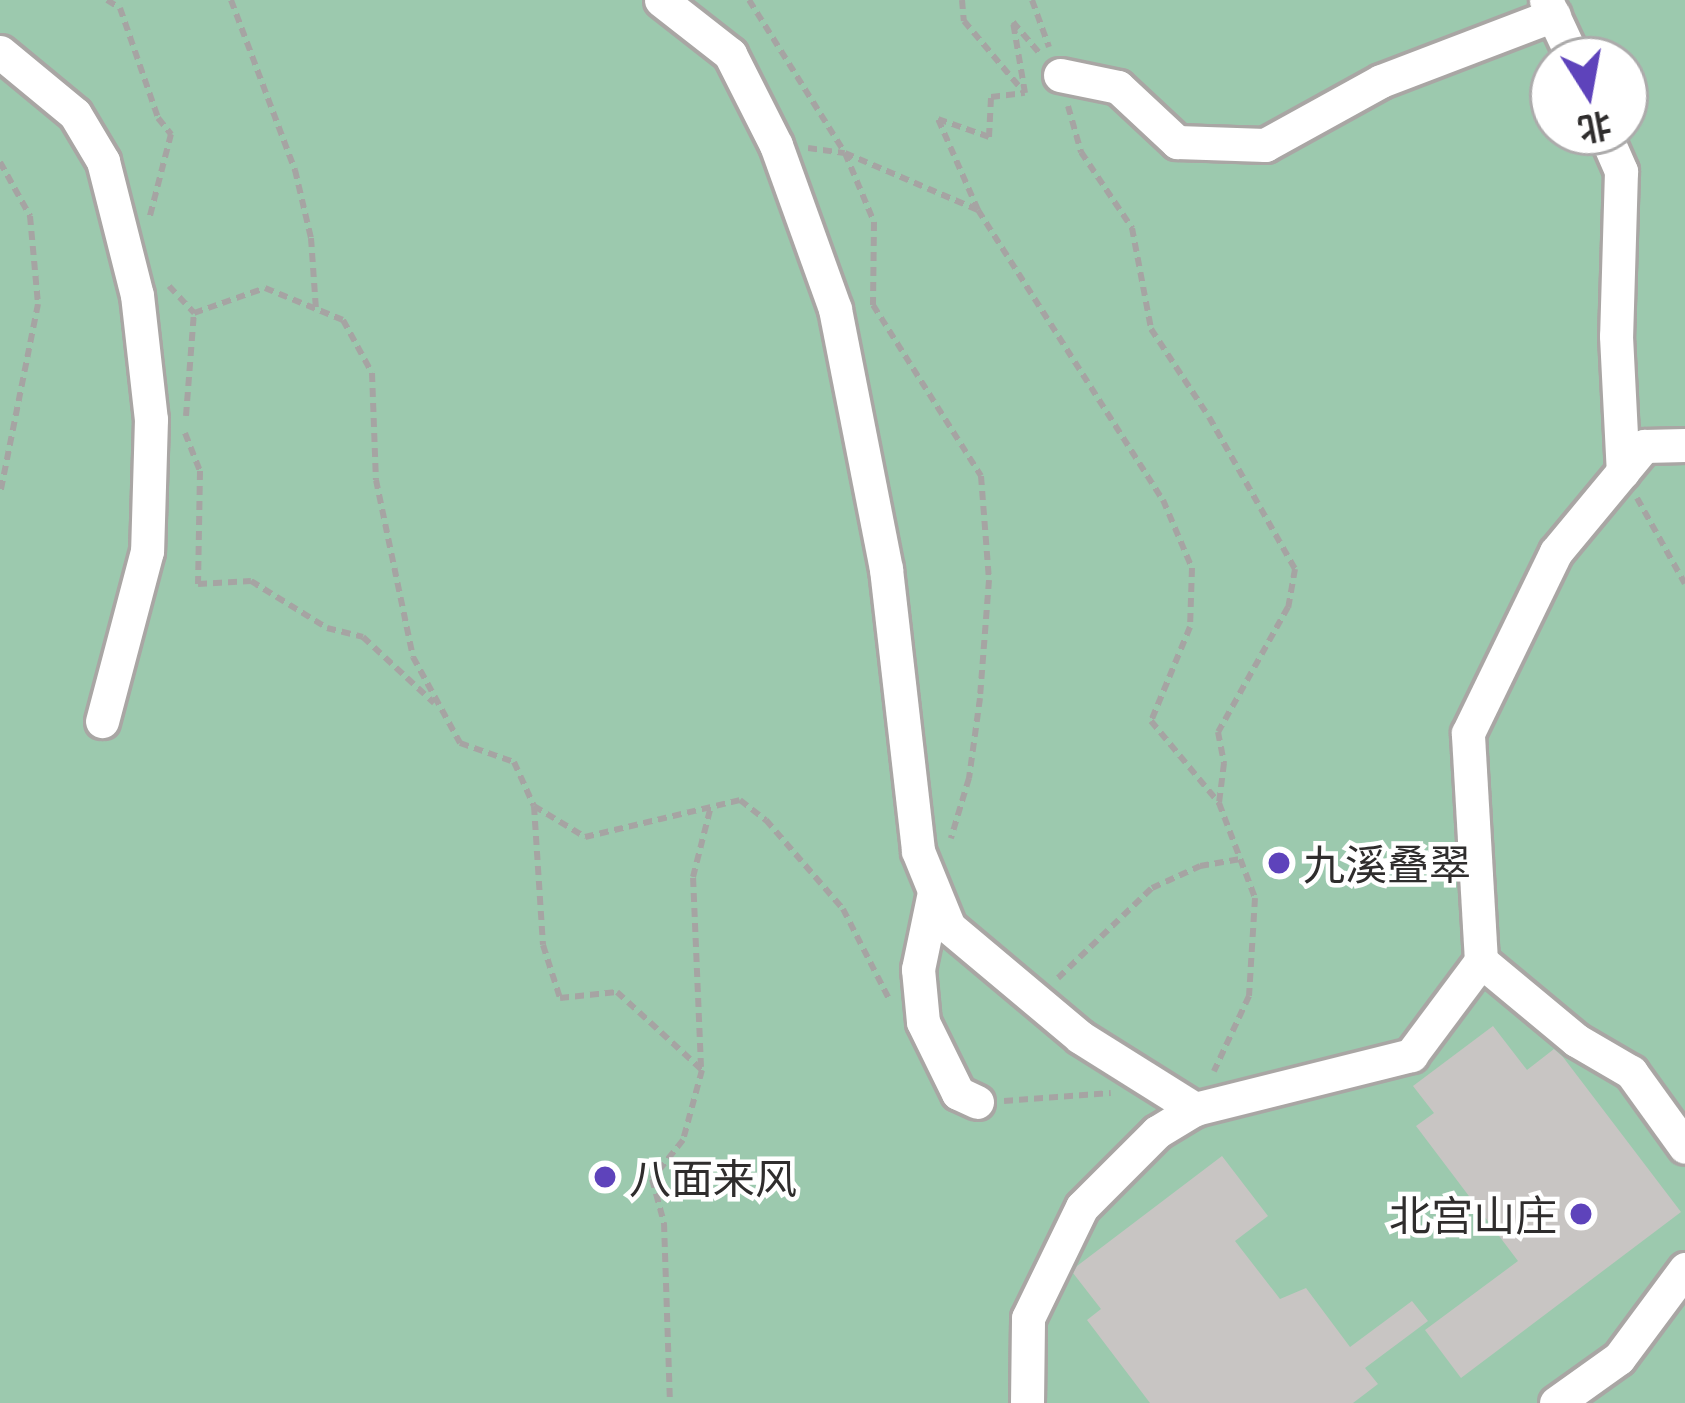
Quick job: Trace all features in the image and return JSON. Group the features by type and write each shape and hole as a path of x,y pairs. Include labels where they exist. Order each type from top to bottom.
{"street":[{"path":"661,0 730,54 776,145 835,309 886,569 918,851 949,927 1080,1037 1195,1109"},
{"path":"1060,76 1118,87 1177,142 1265,146 1381,81 1550,7 1563,36"},
{"path":"0,52 75,114 104,160 136,295 151,419 147,551 102,722"},
{"path":"1614,156 1621,171 1616,336 1623,472"},
{"path":"1027,1403 1028,1318 1082,1207 1157,1132 1195,1109 1411,1054 1480,961 1468,733 1556,552 1644,446 1685,445"},
{"path":"934,892 918,969 923,1022 958,1093 977,1102"},
{"path":"1480,961 1576,1040 1631,1072 1685,1147"},
{"path":"1556,1403 1619,1358 1685,1269"}],"path":[{"path":"107,0 120,8 158,118 170,134 147,228"},
{"path":"231,0 296,170 310,238 316,310"},
{"path":"749,0 845,153 874,222 873,305 981,476 989,580 976,732 969,778 934,892"},
{"path":"962,0 964,21 1025,93"},
{"path":"1032,0 1081,152 1132,228 1151,329 1209,417 1295,569 1288,607 1218,732 1224,763 1219,803"},
{"path":"1025,93 1012,22 1060,76"},
{"path":"1025,93 991,97 989,137 938,118 978,210 1163,500 1192,568 1190,627 1150,722 1219,803 1255,898 1250,996 1195,1109"},
{"path":"776,145 845,153 978,210"},
{"path":"0,162 29,216 38,304 0,494"},
{"path":"164,266 194,313 184,432 200,471 198,584 251,581 327,628 363,637 442,710"},
{"path":"136,295 173,284"},
{"path":"194,313 265,288 343,320 372,373 376,480 413,657 460,743 514,762 534,806 543,945 560,998 617,992 702,1070"},
{"path":"151,419 184,432"},
{"path":"1623,472 1685,584"},
{"path":"534,806 585,837 740,800 766,820 843,909 886,998 923,1022"},
{"path":"670,1403 664,1223 652,1179 683,1140 702,1070 693,877 711,806"},
{"path":"1035,1000 1151,888 1200,866 1240,860"},
{"path":"977,1102 1163,1090"}],"green space":[{"path":"0,0 1685,0 1685,1403 0,1403"}],"building":[{"path":"1493,1026 1527,1070 1554,1049 1563,1057 1681,1212 1461,1378 1425,1330 1518,1261 1416,1126 1434,1113 1413,1086"},
{"path":"1222,1156 1268,1216 1235,1241 1280,1299 1306,1288 1350,1347 1412,1301 1428,1321 1365,1368 1378,1384 1353,1403 1150,1403 1087,1320 1101,1309 1073,1273 1077,1266"}],"place":[{"name":"九溪叠翠","path":"1279,863"},
{"name":"八面来风","path":"605,1177"},
{"name":"北宫山庄","path":"1581,1214"}]}
